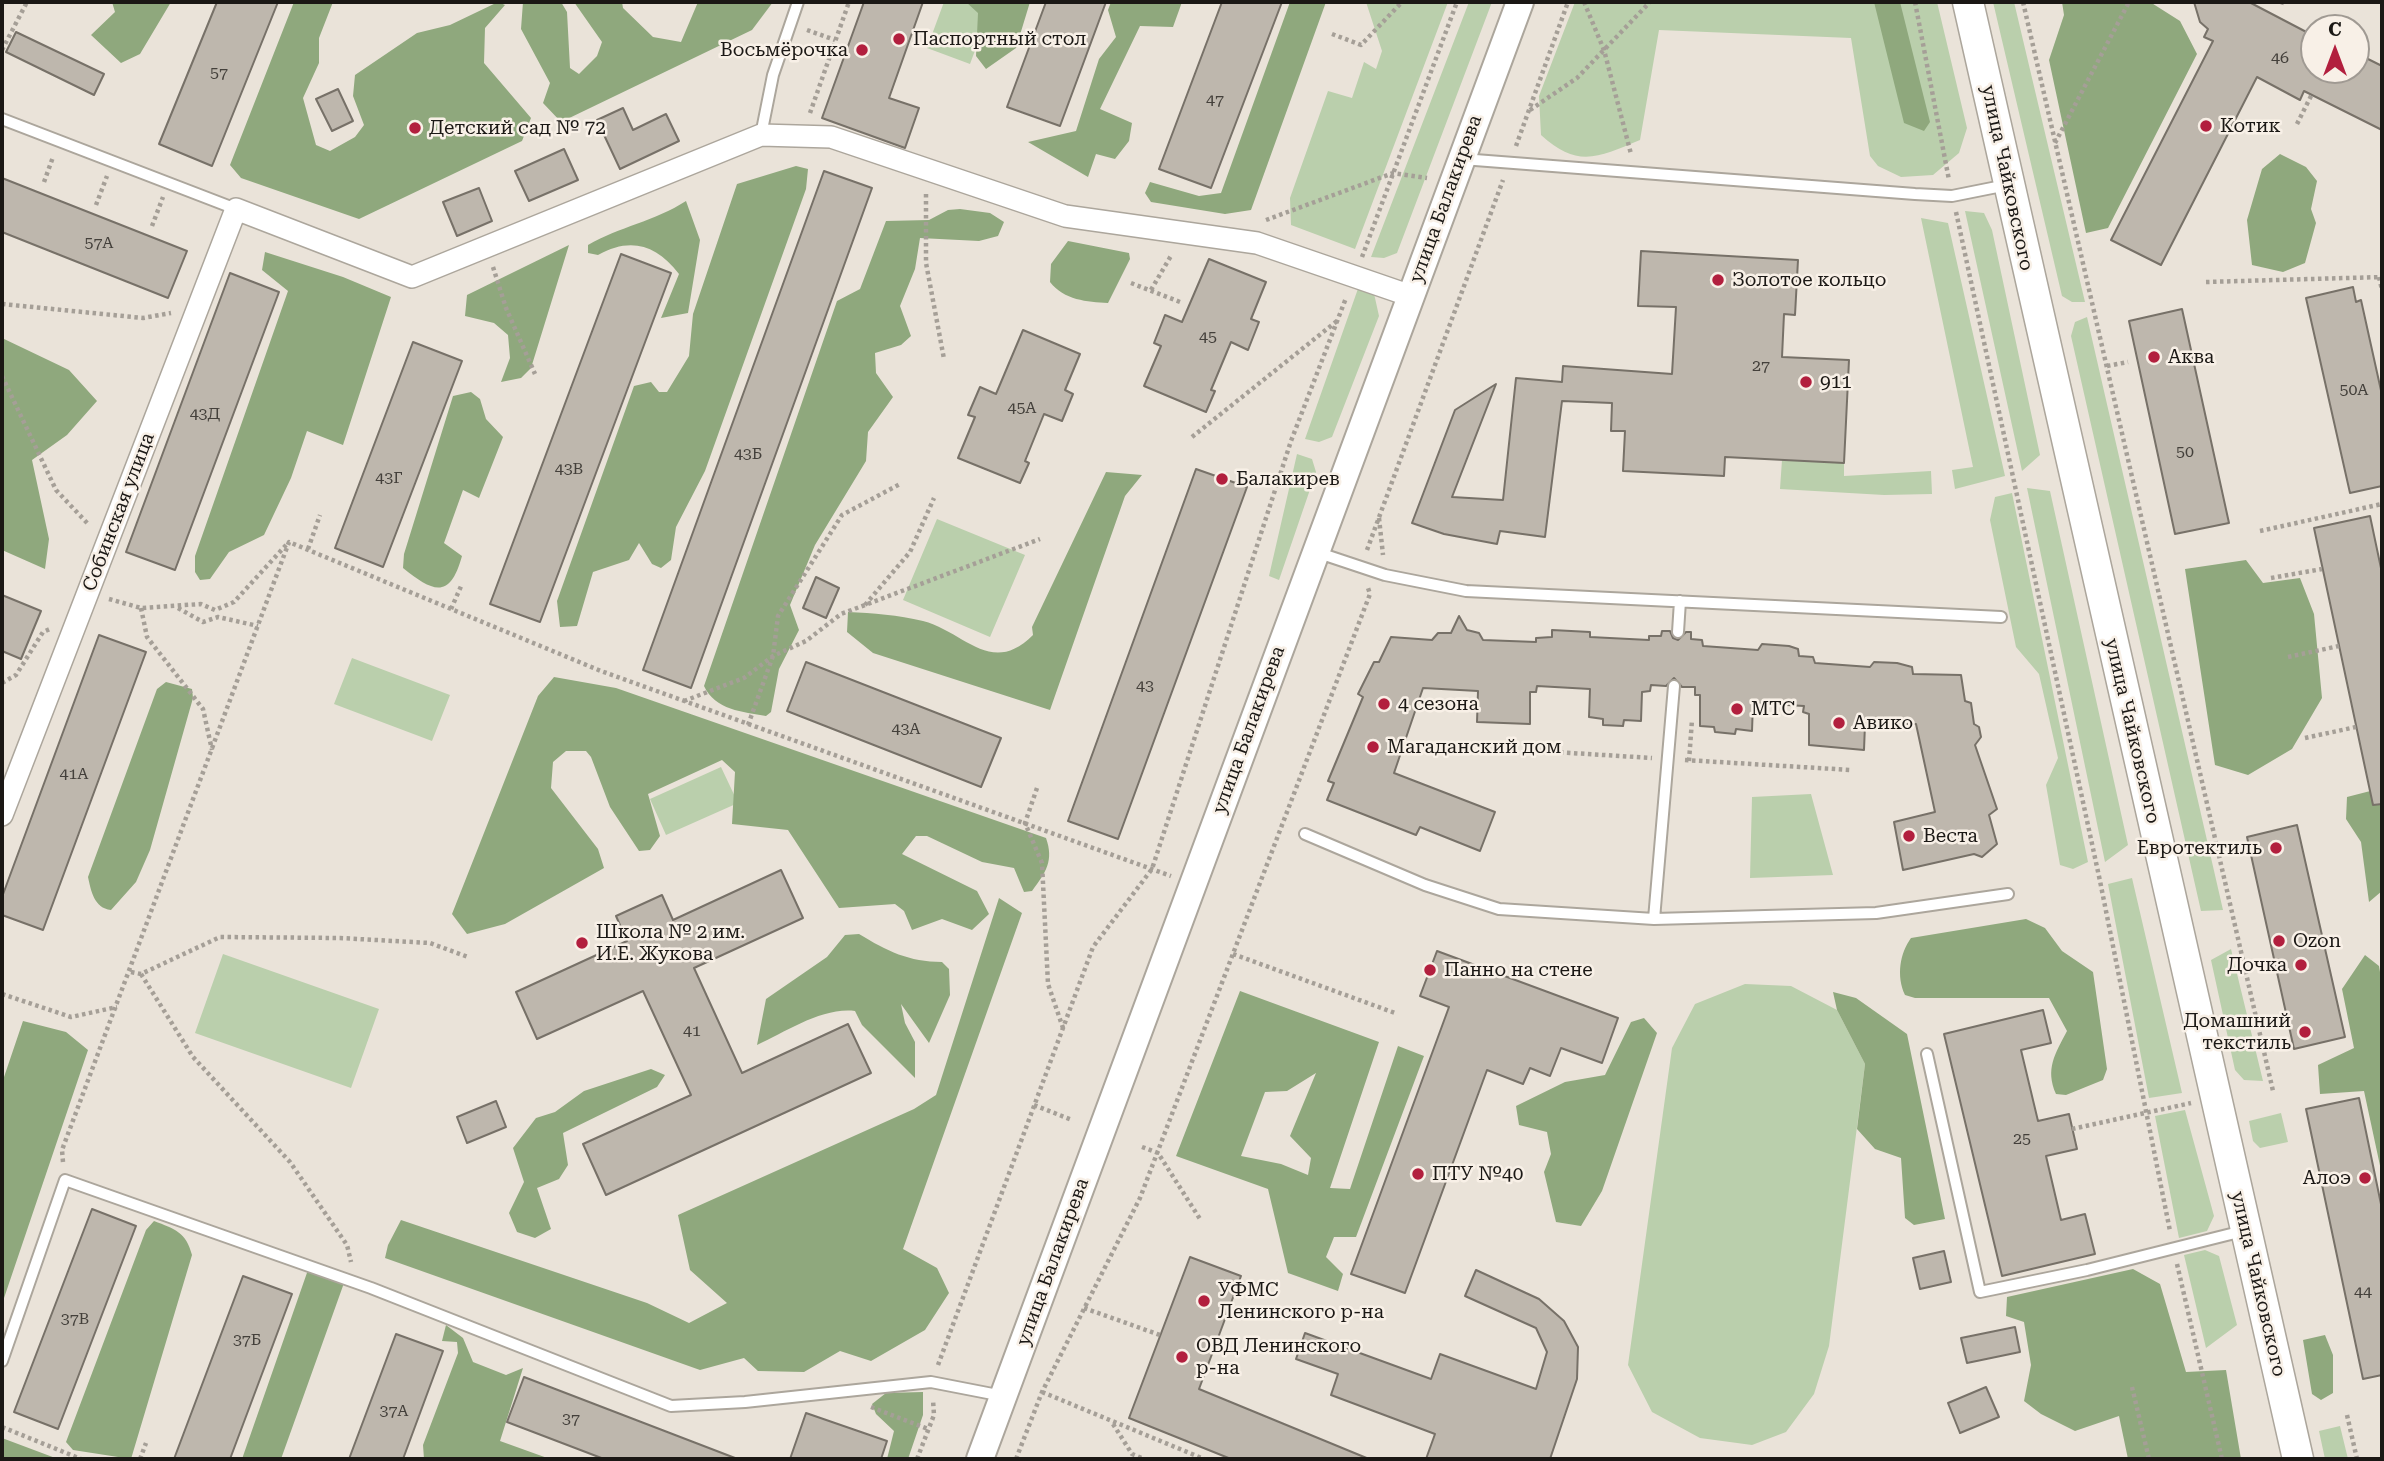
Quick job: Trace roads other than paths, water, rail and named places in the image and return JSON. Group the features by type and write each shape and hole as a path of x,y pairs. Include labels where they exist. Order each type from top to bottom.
{"main road":[{"name":"улица Чайковского","path":"1968,2 2214,1098 2298,1459"}],"street":[{"name":"улица Балакирева","path":"979,1459 1455,171 1520,2"},
{"path":"236,209 412,277 761,135 831,137 1065,216 1257,243 1410,296"},
{"name":"Собинская улица","path":"2,815 236,209"}],"lane":[{"path":"761,135 773,75 798,2"},
{"path":"2,120 236,209"},
{"path":"1455,171 1509,163 1952,196 2010,184"},
{"path":"1316,552 1362,565 1385,575 1466,591 2001,617"},
{"path":"1678,632 1680,601"},
{"path":"1654,919 1674,686"},
{"path":"1305,834 1425,885 1499,909 1654,919 1876,913 2008,894"},
{"path":"1927,1054 1980,1292 2174,1250 2246,1230"},
{"path":"2,1362 65,1181 357,1283 671,1406 931,1382 1003,1396"}],"place":[{"name":"Паспортный стол","path":"899,39"},
{"name":"Восьмёрочка","path":"862,50"},
{"name":"Котик","path":"2206,126"},
{"name":"Детский сад № 72","path":"415,128"},
{"name":"Золотое кольцо","path":"1718,280"},
{"name":"Аква","path":"2154,357"},
{"name":"911","path":"1806,382"},
{"name":"Балакирев","path":"1222,479"},
{"name":"4 сезона","path":"1384,704"},
{"name":"МТС","path":"1737,709"},
{"name":"Авико","path":"1839,723"},
{"name":"Магаданский дом","path":"1373,747"},
{"name":"Веста","path":"1909,836"},
{"name":"Евротектиль","path":"2276,848"},
{"name":"Ozon","path":"2279,941"},
{"name":"Школа № 2 им. И.Е. Жукова","path":"582,943"},
{"name":"Дочка","path":"2301,965"},
{"name":"Панно на стене","path":"1430,970"},
{"name":"Домашний текстиль","path":"2305,1032"},
{"name":"ПТУ №40","path":"1418,1174"},
{"name":"Алоэ","path":"2365,1178"},
{"name":"УФМС Ленинского р-на","path":"1204,1301"},
{"name":"ОВД Ленинского р-на","path":"1182,1357"}]}
